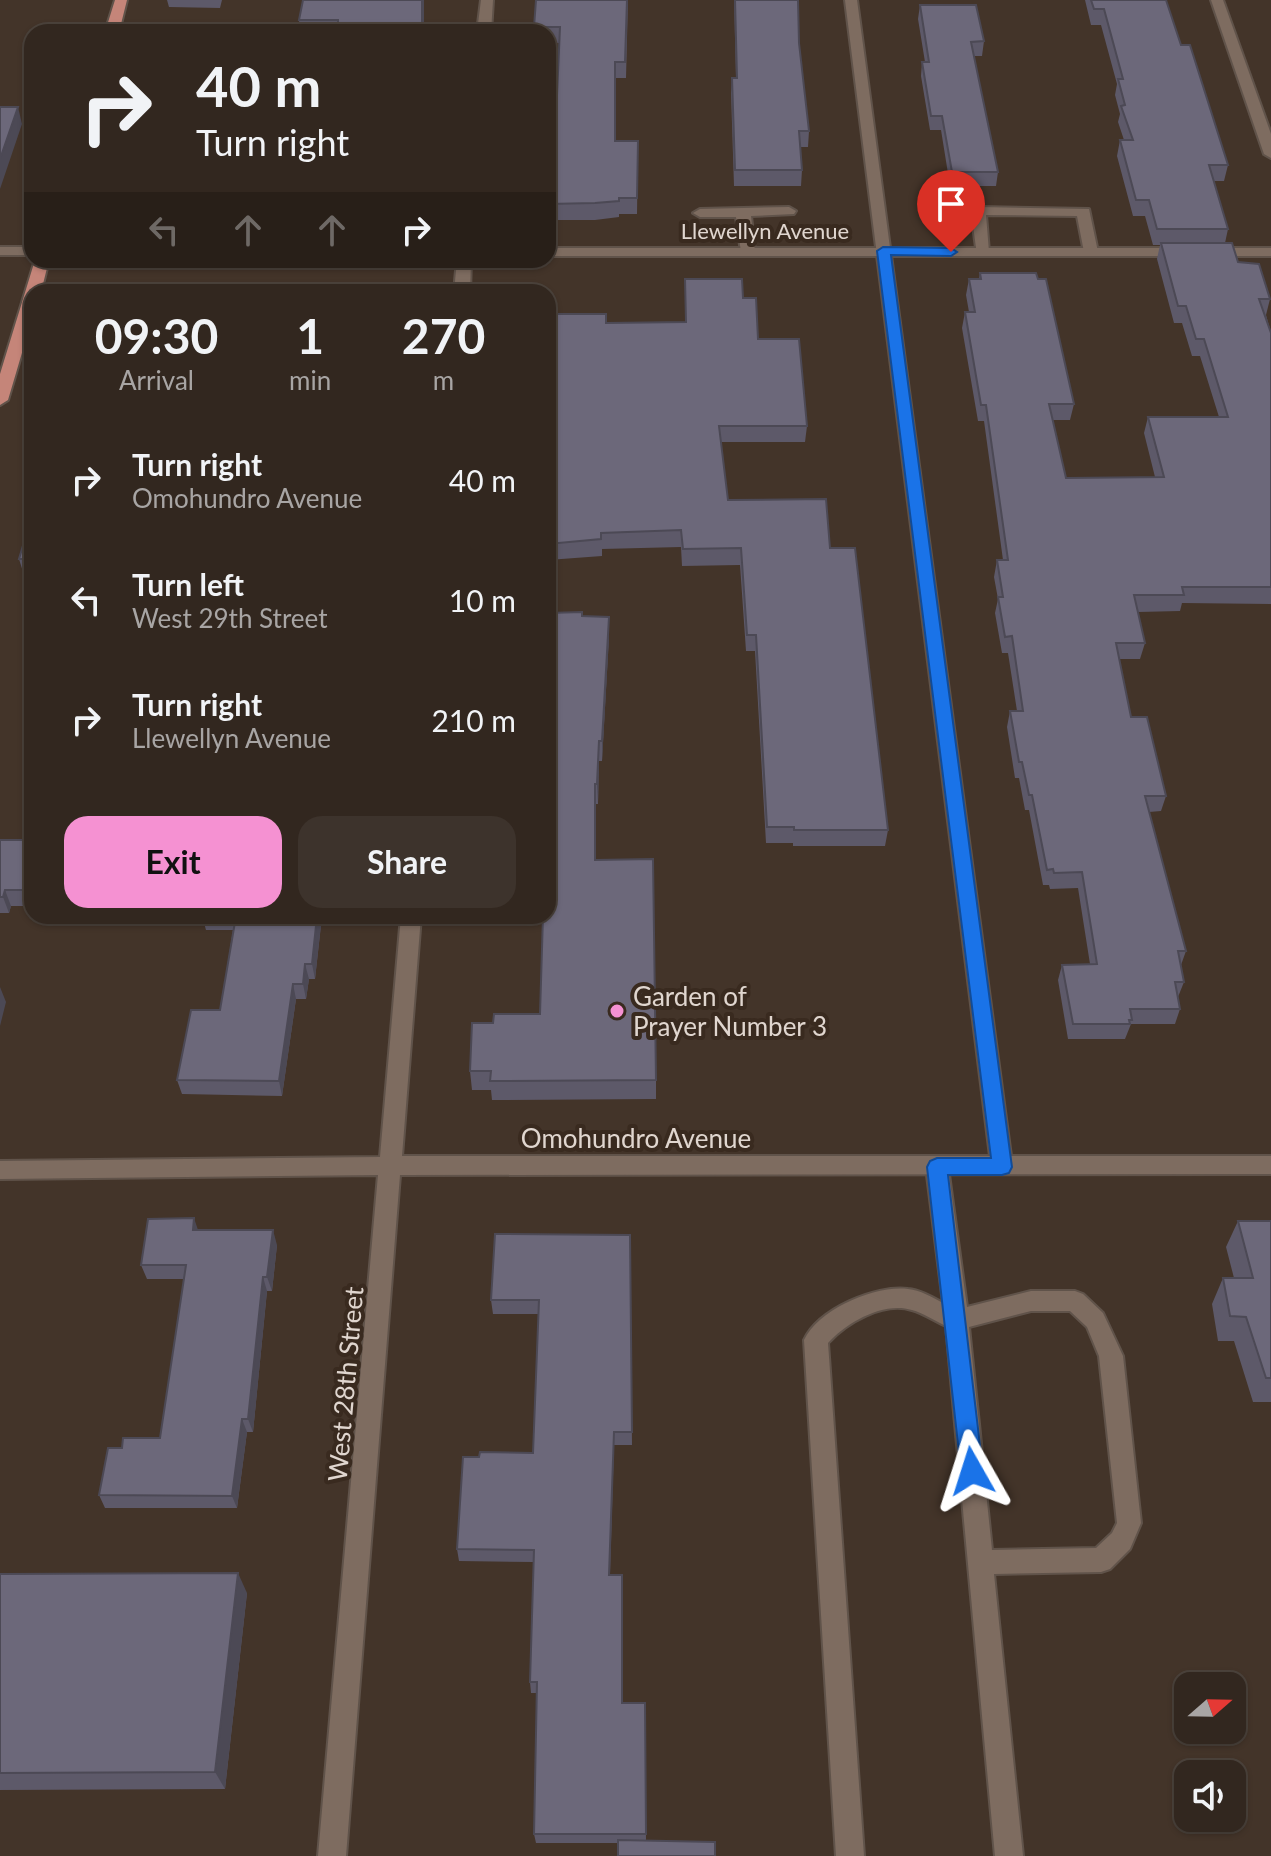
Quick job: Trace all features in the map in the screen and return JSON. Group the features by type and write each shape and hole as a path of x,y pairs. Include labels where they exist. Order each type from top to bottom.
{"main road":[{"path":"114,24 121,0"},
{"path":"0,400 24,320"}],"street":[{"path":"485,24 487,0"},
{"path":"851,0 1002,1167"},
{"path":"1217,0 1271,154"},
{"path":"700,213 789,211"},
{"path":"982,252 978,211 1084,212 1091,252"},
{"path":"743,212 748,252"},
{"path":"0,251 24,251"},
{"name":"Llewellyn Avenue","path":"556,252 1271,252"},
{"name":"West 28th Street","path":"332,1856 410,924"},
{"name":"Omohundro Avenue","path":"0,1170 391,1166 1271,1165"},
{"path":"937,1167 957,1320 1011,1847 1009,1856"},
{"path":"850,1856 816,1340 835,1319 888,1298 912,1299 957,1320 1031,1301 1075,1301 1095,1320 1111,1356 1129,1523 1121,1541 1101,1560 982,1562"}],"building":[{"path":"303,0 422,0 422,24 338,24 338,20 299,20"},
{"path":"536,0 627,0 625,62 615,62 615,141 638,141 637,198 556,204 556,95 560,27 556,24 534,24"},
{"path":"735,0 798,0 799,43 809,131 799,131 802,170 735,170 732,78 737,78"},
{"path":"1091,0 1166,0 1181,45 1190,45 1228,165 1209,165 1228,229 1157,229 1149,200 1136,200 1120,140 1133,140 1121,106 1125,105 1118,79 1123,79 1104,9 1094,9"},
{"path":"920,5 976,5 984,41 971,42 998,172 952,172 942,116 931,116 922,62 929,62"},
{"path":"0,107 18,107 0,159"},
{"path":"1161,243 1232,243 1238,262 1259,264 1270,299 1259,299 1271,333 1271,587 1182,587 1184,595 1134,595 1145,643 1116,643 1131,717 1147,717 1166,796 1145,796 1186,951 1178,951 1184,982 1175,982 1180,1009 1130,1009 1130,1024 1073,1024 1062,965 1097,964 1082,872 1054,873 1053,869 1047,870 1032,795 1029,795 1022,762 1019,762 1010,711 1023,711 1012,636 1005,637 998,597 1003,597 997,560 1008,560 986,405 981,405 965,312 975,312 969,279 981,279 980,273 1036,273 1038,279 1046,279 1074,404 1049,404 1066,478 1164,477 1148,417 1228,417 1204,339 1196,339 1186,306 1178,306"},
{"path":"685,279 742,279 743,298 756,298 758,339 799,339 807,426 719,426 728,500 826,499 830,548 855,548 888,830 767,827 756,635 747,635 741,548 683,549 681,530 601,533 601,539 556,543 556,314 606,314 606,323 686,322"},
{"path":"24,542 24,559 19,559"},
{"path":"582,612 582,616 609,617 602,741 599,741 595,784 595,860 653,859 656,1080 490,1081 491,1071 470,1071 472,1023 493,1023 494,1014 540,1014 543,924 556,924 556,613"},
{"path":"0,840 24,840 24,890 5,890 3,897 0,897"},
{"path":"235,924 316,924 312,964 305,964 303,984 293,984 279,1081 177,1080 191,1010 220,1010"},
{"path":"194,1218 193,1230 273,1230 267,1277 263,1277 248,1419 242,1419 232,1496 99,1495 108,1448 122,1448 123,1438 160,1438 186,1265 141,1265 148,1219"},
{"path":"1238,1221 1271,1221 1271,1378 1266,1378 1246,1317 1230,1316 1223,1278 1253,1278"},
{"path":"495,1234 630,1235 632,1432 614,1432 609,1575 622,1575 622,1703 645,1703 646,1834 534,1834 537,1682 530,1682 534,1550 457,1549 463,1457 479,1457 480,1452 533,1453 539,1300 491,1300"},
{"path":"238,1573 215,1772 0,1773 0,1574"},
{"path":"618,1840 715,1842 715,1856 618,1856"}],"place":[{"name":"Garden of Prayer Number 3","path":"617,1011"}],"route":[{"path":"951,252 883,251 1002,1167 937,1167 972,1471"}]}
